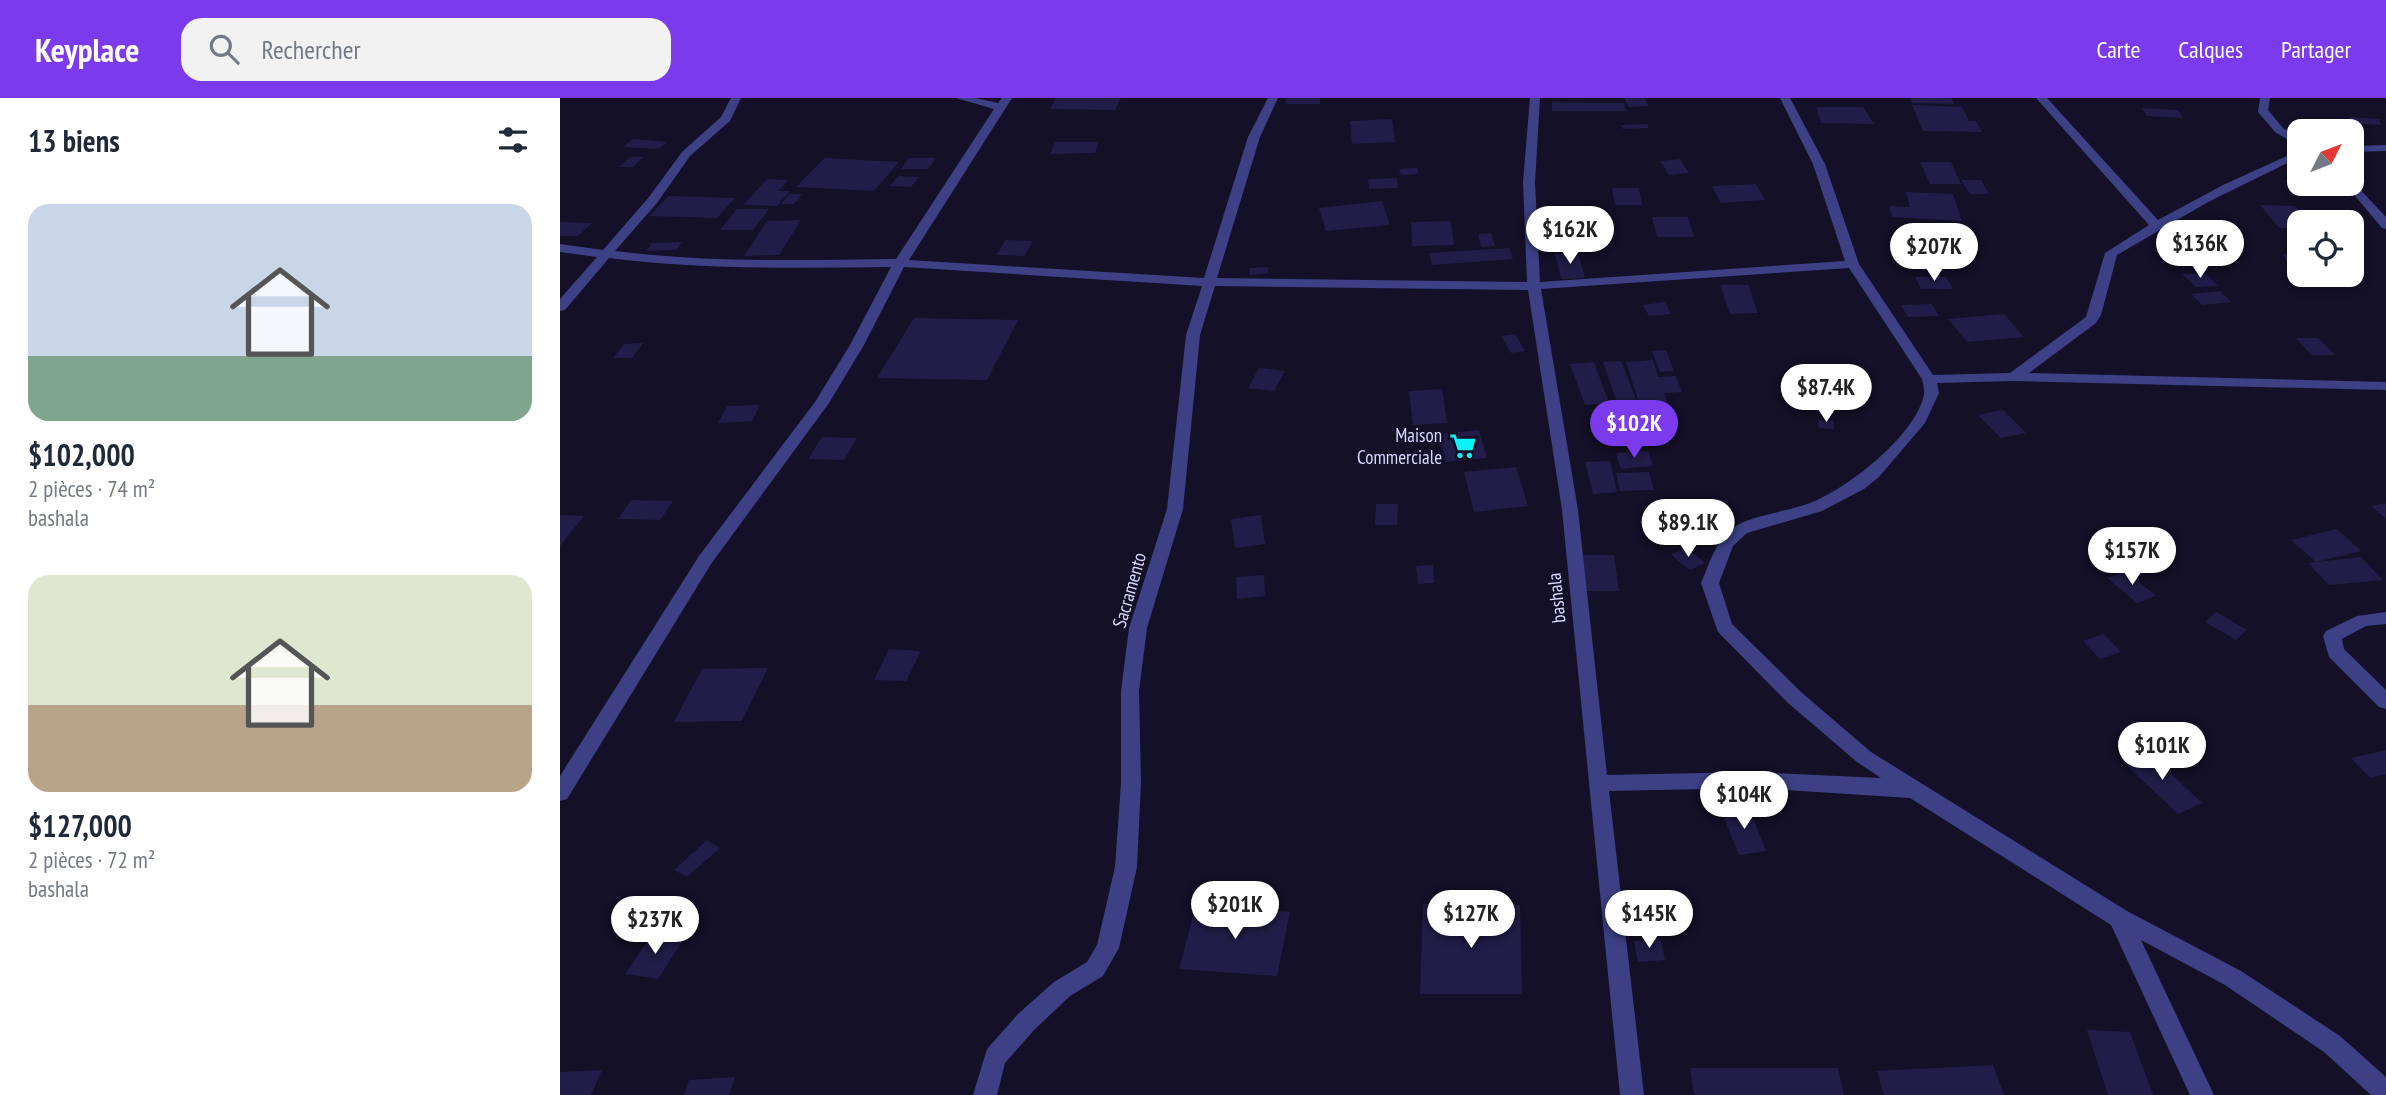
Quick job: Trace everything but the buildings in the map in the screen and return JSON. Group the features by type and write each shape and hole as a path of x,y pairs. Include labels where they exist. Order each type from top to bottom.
{"street":[{"path":"560,307 653,200 686,154 726,119 736,98"},
{"path":"560,793 705,560 822,403 857,345 900,263 1004,102 961,98"},
{"name":"Sacramento","path":"985,1095 995,1057 1026,1022 1062,989 1095,969 1108,948 1126,867 1131,783 1130,691 1138,628 1175,509 1193,335 1254,137 1273,98"},
{"name":"bashala","path":"1535,98 1529,182 1534,286 1570,510 1632,1095"},
{"path":"1785,98 1819,163 1853,264 1929,379 1932,393 1920,420 1873,473 1858,485 1816,507 1741,529 1726,543 1710,583 1724,627 1794,697 1864,757 2119,918 2233,978 2332,1044 2386,1093"},
{"path":"2041,98 2156,225"},
{"path":"2265,98 2262,110 2287,135"},
{"path":"2364,149 2386,148"},
{"path":"2014,377 2091,320 2107,257 2111,253 2156,225 2251,174 2287,159"},
{"path":"2361,196 2386,225"},
{"path":"560,248 653,260 739,264 900,263 1208,282 1534,286 1853,264"},
{"path":"1929,379 2014,377 2386,386"},
{"path":"2386,618 2362,620 2332,636 2335,652 2386,702"},
{"path":"1597,783 1752,780 1891,787 1921,795"},
{"path":"2119,918 2202,1095"}],"place":[{"name":"Maison Commerciale","path":"1463,446"}]}
